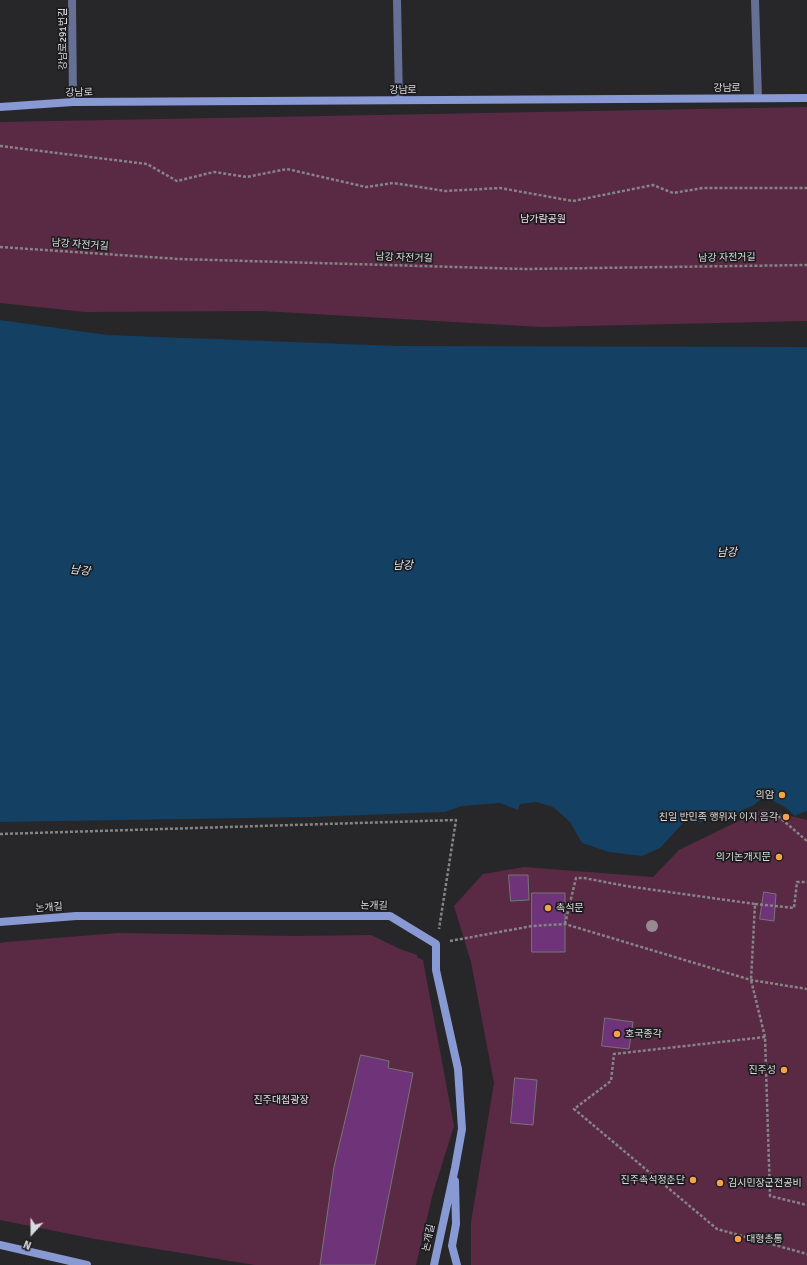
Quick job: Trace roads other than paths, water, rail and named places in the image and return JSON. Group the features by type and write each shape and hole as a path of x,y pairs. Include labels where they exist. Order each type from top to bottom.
{"street":[{"name":"강남로291번길","path":"72,0 73,102"},
{"path":"397,0 399,100"},
{"path":"754,0 758,98"},
{"name":"강남로","path":"0,107 73,102 807,98"},
{"name":"논개길","path":"0,922 76,916 390,916 436,944 436,970 458,1069 462,1129 434,1265"},
{"path":"455,1168 456,1224 452,1246 457,1265"},
{"path":"0,1245 87,1265"}],"water":[{"name":"남강","path":"0,320 107,335 397,346 807,347 807,811 795,816 780,804 771,800 761,799 754,805 743,810 735,818 711,817 701,822 683,823 660,848 642,856 609,852 582,843 570,822 553,807 537,802 520,804 518,810 500,803 462,806 445,812 310,817 0,822"}],"place":[{"name":"의암","path":"782,795"},
{"name":"친일 반민족 행위자 이지 음각","path":"786,817"},
{"name":"의기논개지문","path":"779,857"},
{"name":"촉석문","path":"548,908"},
{"name":"호국종각","path":"617,1034"},
{"name":"진주성","path":"784,1070"},
{"name":"진주촉석정춘단","path":"693,1180"},
{"name":"김시민장군전공비","path":"720,1183"},
{"name":"대형총통","path":"738,1239"}],"park label":[{"name":"남가람공원","path":"543,219"},
{"name":"진주대첩광장","path":"281,1100"}]}
